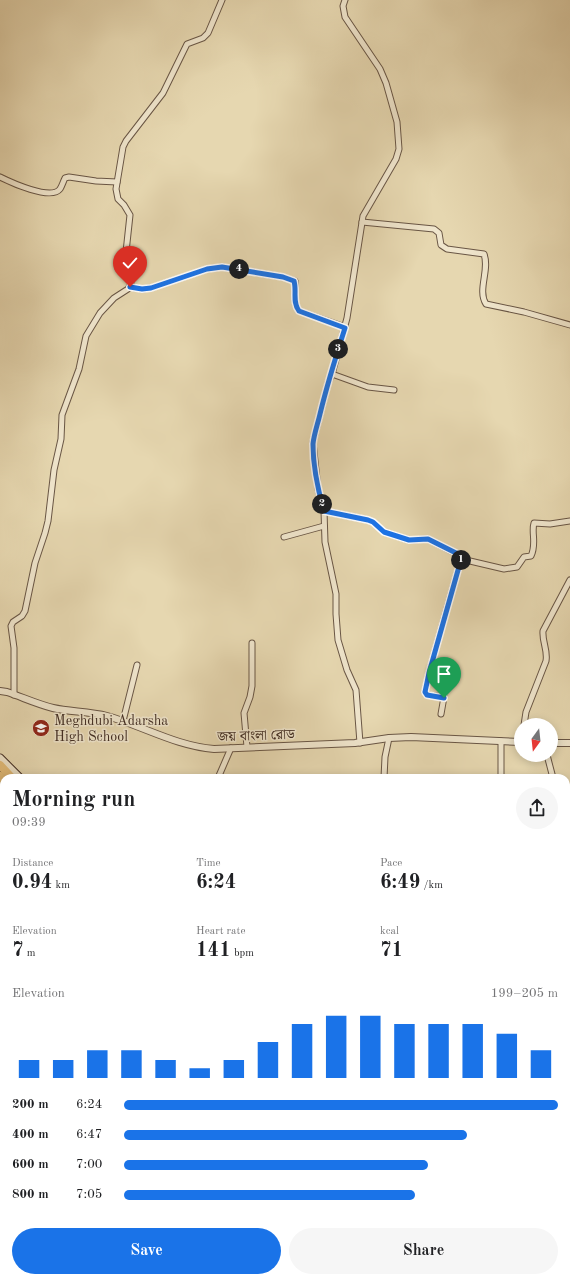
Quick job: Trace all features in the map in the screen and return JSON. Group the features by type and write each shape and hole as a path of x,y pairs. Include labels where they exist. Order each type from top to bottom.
{"highway":[{"path":"0,765 8,774"}],"main road":[{"path":"0,758 16,774"}],"street":[{"path":"14,695 14,648 11,626 13,622 22,616 25,611 35,563 47,528 54,470 61,439 61,422 64,406 79,369 86,336 93,323 114,298 130,287 131,281 126,252 130,215 118,199 116,190 123,147 163,93 187,44 204,38 208,33 222,0"},
{"path":"345,0 343,6 345,17 380,69 386,83 397,122 399,149 396,159 362,222 357,263 345,328 328,383 313,442 317,481 324,511 326,548 336,594 338,640 347,670 356,690 360,743"},
{"path":"0,177 21,186 45,193 54,193 60,190 65,178 69,177 117,182"},
{"path":"362,222 434,229 439,233 441,245 447,249 484,254 485,265 483,298 486,304 524,312 570,325"},
{"path":"130,287 142,289 151,288 207,269 222,267 283,277 294,281 296,286 295,302 299,311 345,328"},
{"path":"332,374 365,386 394,390"},
{"path":"324,511 368,520 373,522 384,532 405,539 428,539 470,560 504,569 514,569 519,566 524,557 531,556 534,544 534,524 550,524 570,521"},
{"path":"284,537 324,526"},
{"path":"441,714 444,697 427,695 425,692 462,556"},
{"path":"525,718 526,712 546,661 547,652 542,635 543,631 570,580"},
{"path":"247,748 244,713 250,697 252,686 252,643"},
{"path":"123,721 137,665"},
{"name":"জয় বাংলা রোড","path":"0,691 52,708 94,713 123,721 191,746 214,749 360,743 389,738 411,737 514,742"},
{"path":"384,774 385,757 389,738"},
{"path":"501,741 501,774"},
{"path":"558,743 570,743"},
{"path":"220,774 231,748"},
{"path":"549,762 552,774"}],"place":[{"name":"Meghdubi Adarsha High School","path":"41,728"}],"route":[{"path":"130,287 142,289 151,288 207,269 222,267 283,277 294,281 296,286 295,302 299,311 316,316 345,328 328,383 313,442 318,489 321,502 324,511 368,520 377,525 384,532 405,539 428,539 462,556 425,692 427,695 444,698"}]}
